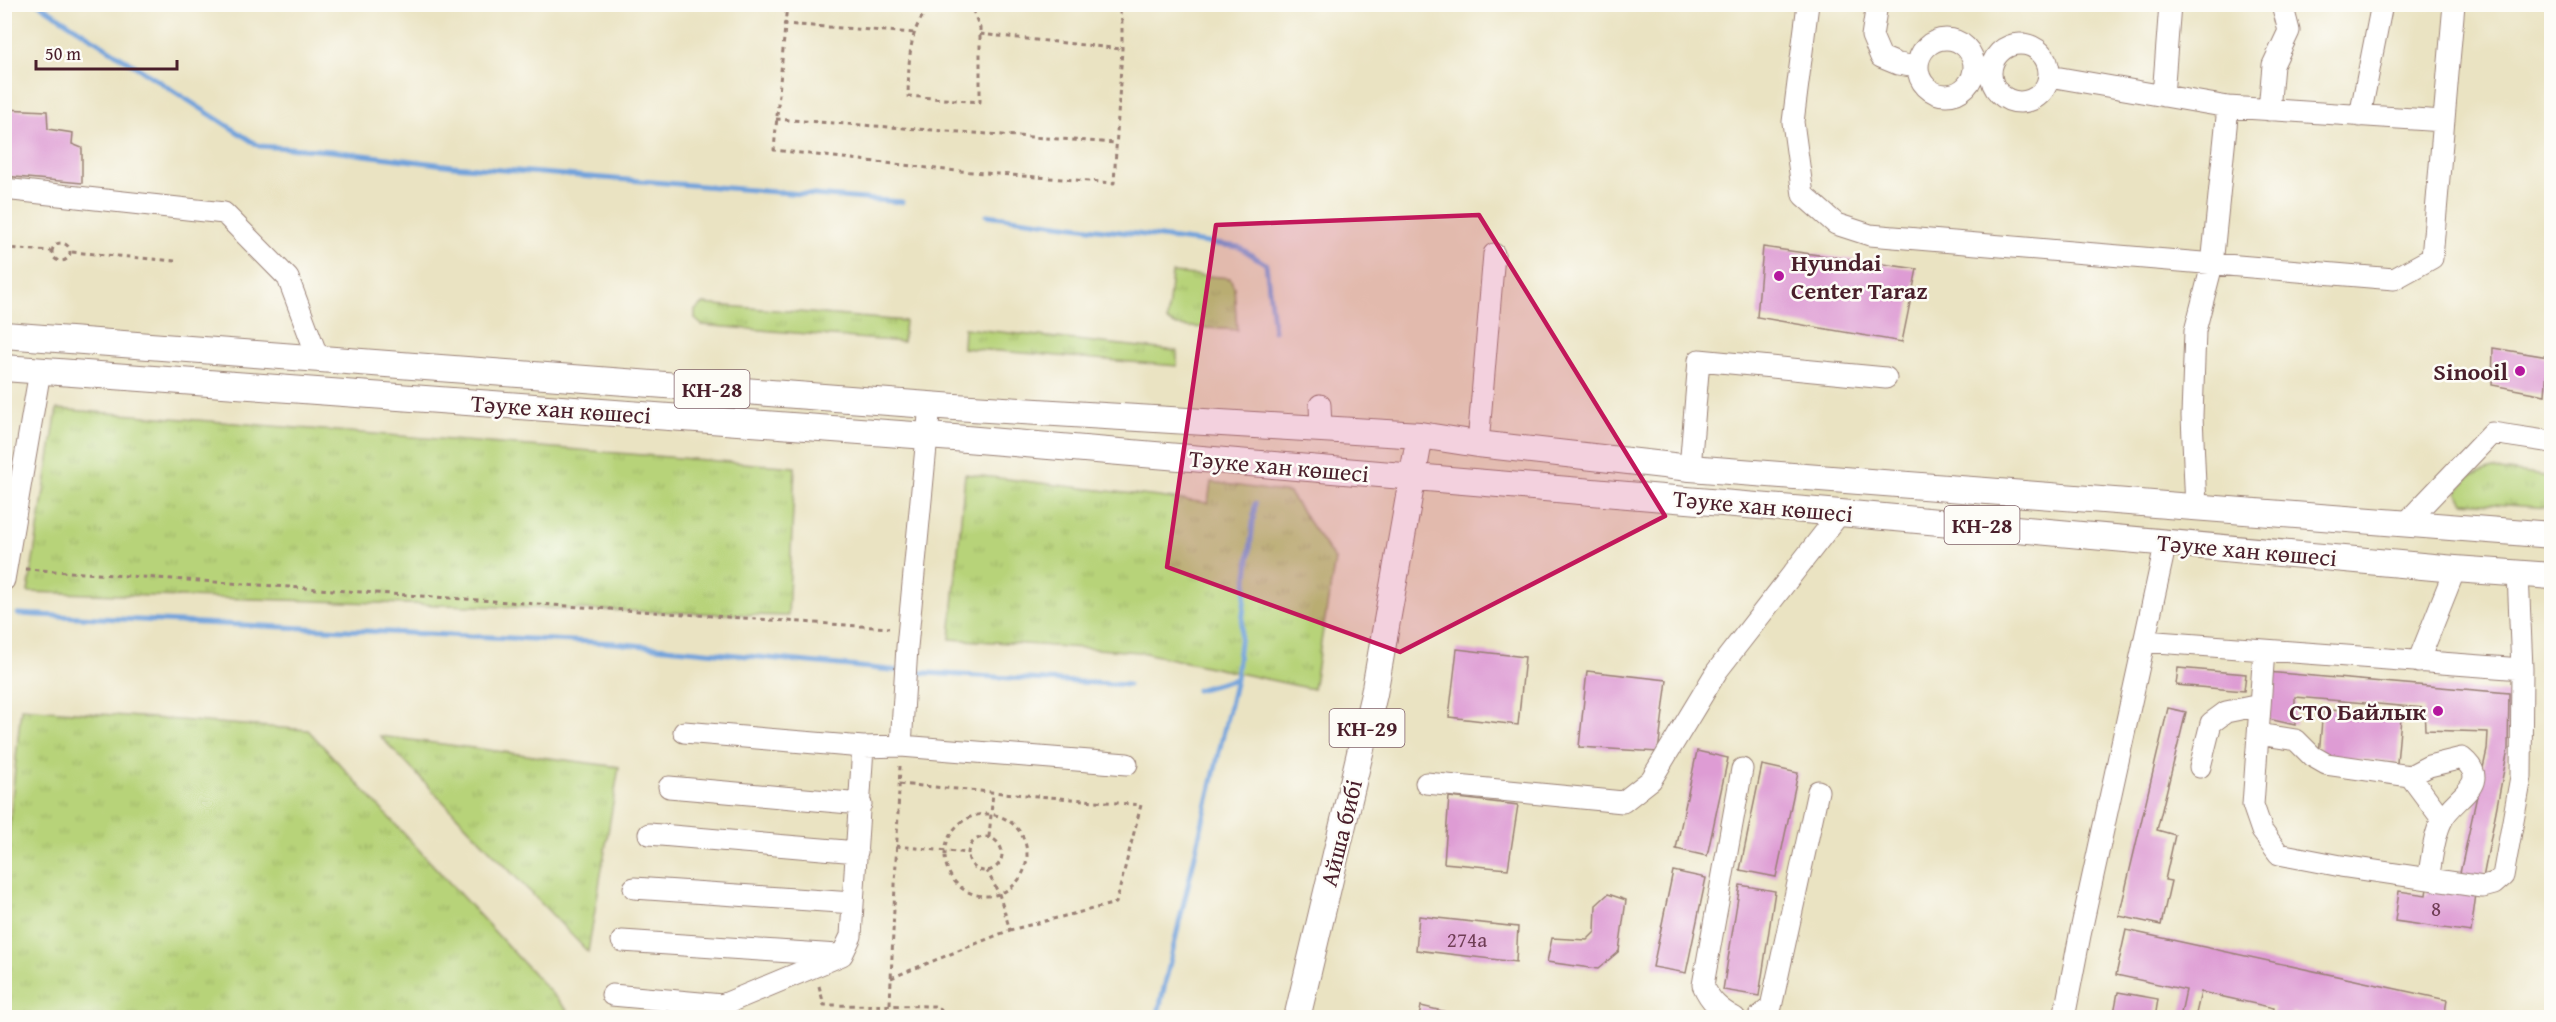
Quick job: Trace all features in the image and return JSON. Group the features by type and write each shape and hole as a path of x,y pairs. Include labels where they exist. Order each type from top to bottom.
{"main road":[{"name":"Тәуке хан көшесі","path":"4,335 930,405 1320,417 1478,444 1690,468 2552,535"},
{"name":"Тәуке хан көшесі","path":"4,368 927,436 2552,576"},
{"name":"Айша бибі","path":"1297,1017 1374,694 1420,435"}],"street":[{"path":"1808,4 1793,122 1803,195 1836,224 1870,235 2394,279 2432,258 2454,4"},
{"path":"1876,4 1872,36 1881,57 1898,64 1918,67"},
{"path":"2163,96 2170,4"},
{"path":"2269,110 2273,65 2289,31 2282,4"},
{"path":"2360,116 2382,4"},
{"path":"1918,67 1919,76 1931,91 1948,95 1965,88 1983,67 2004,48 2022,44 2031,46 2045,58 2049,76 2040,94 2023,102 2013,101 1997,91 1983,67 1966,47 1949,39 1940,39 1924,49 1918,67"},
{"path":"2049,76 2228,107 2444,121"},
{"path":"2196,508 2192,416 2195,331 2212,265 2228,107"},
{"path":"4,189 224,213 288,278 318,358"},
{"path":"1478,444 1494,254"},
{"path":"1690,468 1699,360 1886,378"},
{"path":"5,576 40,371"},
{"path":"901,746 908,638 930,405"},
{"path":"2405,524 2492,433 2552,442"},
{"path":"1426,783 1623,802 1651,780 1717,671 1840,513"},
{"path":"2064,1017 2082,923 2166,542"},
{"path":"2418,662 2455,569"},
{"path":"2264,650 2253,805 2262,831 2279,854 2483,887 2494,884 2504,876 2521,777 2522,669 2518,573"},
{"path":"2145,641 2522,669"},
{"path":"2200,768 2211,723 2226,712 2260,705"},
{"path":"684,732 863,747 901,746 1127,764"},
{"path":"2258,734 2296,740 2312,756 2326,764 2410,776 2451,759 2462,758 2469,764 2475,777 2473,785 2442,819 2428,879"},
{"path":"612,994 719,1011 842,955 851,936 863,747"},
{"path":"1735,1017 1720,1010 1709,999 1703,985 1742,769"},
{"path":"2410,776 2442,819"},
{"path":"669,787 861,804"},
{"path":"1758,1017 1771,1007 1818,791"},
{"path":"649,834 857,852"},
{"path":"634,888 854,903"},
{"path":"622,941 842,955"}],"path":[{"path":"787,4 783,24 774,150 946,170 1114,183 1122,49 1122,22 1118,4"},
{"path":"921,4 926,11"},
{"path":"935,4 926,11 915,33 909,66 908,96 980,102 980,28 973,11 962,4"},
{"path":"973,11 982,4"},
{"path":"783,24 915,33"},
{"path":"980,34 1122,49"},
{"path":"776,119 1116,143"},
{"path":"51,251 56,243 62,242 68,245 72,252"},
{"path":"4,248 51,251"},
{"path":"51,251 54,258 61,261 69,258 72,252"},
{"path":"72,252 175,261"},
{"path":"5,576 908,638"},
{"path":"890,1004 901,746"},
{"path":"891,978 1010,930 1116,903 1141,805 899,784"},
{"path":"989,837 993,792"},
{"path":"991,815 1004,818 1018,828 1026,843 1028,860 1022,876 1011,889 999,894 977,896 962,888 950,876 945,859 947,842 956,827 970,817 991,815"},
{"path":"979,837 989,837 998,842 1003,850 1002,860 996,868 987,872 977,869 970,862 968,853 971,843 979,837"},
{"path":"896,846 968,853"},
{"path":"987,872 999,894 1010,930"},
{"path":"814,967 824,1005 938,1006 948,1017"}],"highlighted area":[{"path":"1479,215 1665,516 1400,652 1167,567 1216,225"}],"green space":[{"path":"1172,273 1230,278 1234,287 1237,330 1177,326 1167,321"},
{"path":"703,304 905,321 903,342 702,325 695,319 695,310"},
{"path":"964,328 1177,351 1177,366 963,348"},
{"path":"57,409 795,467 788,616 28,592"},
{"path":"2493,469 2551,477 2551,508 2464,502 2457,492 2470,476"},
{"path":"965,474 1208,503 1211,482 1289,493 1335,560 1313,689 1140,652 950,639"},
{"path":"21,708 308,730 568,1011 567,1017 5,1017 5,870"},
{"path":"380,736 619,767 588,952"}],"building":[{"path":"4,109 47,111 48,129 73,133 72,144 82,148 82,183 4,176"},
{"path":"1763,247 1917,269 1902,342 1757,317"},
{"name":"Sinooil","path":"2493,348 2548,357 2545,395 2492,385"},
{"path":"1457,649 1525,657 1518,725 1449,717"},
{"path":"2178,668 2246,674 2244,691 2176,685"},
{"path":"1587,671 1667,680 1658,752 1579,747"},
{"path":"2267,672 2509,693 2508,749 2483,878 2460,873 2487,750 2488,732 2425,730 2424,708 2295,697 2295,725 2264,718"},
{"path":"2168,708 2186,712 2157,830 2175,835 2165,880 2171,881 2161,925 2119,916"},
{"path":"2323,709 2401,718 2397,763 2319,755"},
{"path":"1697,751 1728,758 1707,856 1676,849"},
{"path":"1762,765 1798,773 1776,877 1740,870"},
{"path":"1449,797 1518,805 1508,869 1444,863"},
{"path":"1673,871 1706,878 1686,973 1653,967"},
{"path":"1740,885 1775,891 1759,996 1723,990"},
{"path":"2427,888 2476,894 2471,932 2395,921 2399,891 2426,895"},
{"path":"1608,894 1626,900 1619,951 1598,969 1547,962 1552,938 1587,940 1595,932 1596,905"},
{"path":"1419,916 1518,927 1516,962 1416,950"},
{"path":"2126,930 2447,1000 2444,1018 2313,1018 2292,1013 2291,1018 2272,1018 2274,1008 2201,992 2195,1018 2180,1018 2186,990 2116,975"},
{"path":"2118,992 2158,999 2155,1018 2113,1018"},
{"path":"1421,1006 1468,1017 1468,1018 1419,1018"}],"waterway":[{"path":"39,4 259,146 332,151 453,166 902,202"},
{"path":"987,215 1239,247 1266,264 1274,331"},
{"path":"1197,690 1236,679 1255,504"},
{"path":"18,614 614,643 901,671"},
{"path":"911,672 1128,685"},
{"path":"1157,1018 1236,679"}],"place":[{"name":"Hyundai Center Taraz","path":"1779,276"},
{"name":"Sinooil","path":"2520,371"},
{"name":"СТО Байлык","path":"2438,711"}]}
